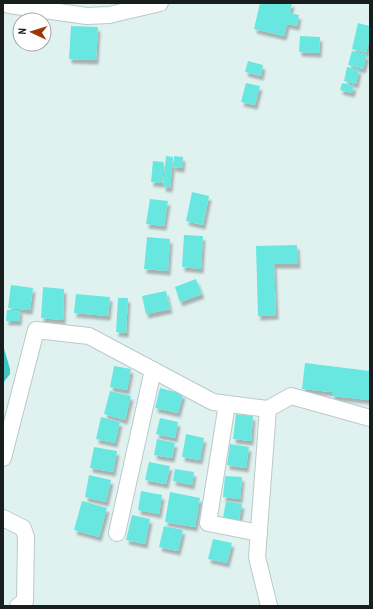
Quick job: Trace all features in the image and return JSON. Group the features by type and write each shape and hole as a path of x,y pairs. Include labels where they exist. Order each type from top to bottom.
{"street":[{"path":"3,3 87,16 109,14 160,3"},
{"path":"3,458 36,330 89,336 213,402 268,409 290,396 370,418"},
{"path":"117,533 153,370"},
{"path":"227,404 208,523 259,533"},
{"path":"268,409 257,557 270,606"},
{"path":"3,518 23,528 26,537 25,601 18,606"}],"shaded area":[{"path":"3,345 10,374 3,383"}],"building":[{"path":"260,3 292,3 290,13 299,15 297,26 287,24 284,36 254,29"},
{"path":"358,23 370,26 370,37 366,53 352,49"},
{"path":"71,26 98,27 96,60 69,59"},
{"path":"300,36 320,37 319,53 299,52"},
{"path":"352,51 367,55 363,69 348,65"},
{"path":"248,61 263,65 261,76 245,72"},
{"path":"347,67 359,70 356,84 344,81"},
{"path":"246,83 260,86 255,105 241,102"},
{"path":"342,83 354,86 352,93 340,90"},
{"path":"166,156 173,157 170,188 163,187"},
{"path":"174,156 183,157 182,168 173,167"},
{"path":"153,161 164,162 162,183 151,182"},
{"path":"192,192 209,196 203,225 186,221"},
{"path":"150,199 168,201 164,226 146,224"},
{"path":"184,235 203,236 201,269 182,267"},
{"path":"147,237 170,239 168,271 144,269"},
{"path":"297,245 298,264 274,264 276,315 258,316 256,246"},
{"path":"196,279 202,294 180,302 175,287"},
{"path":"11,285 33,288 30,310 8,308"},
{"path":"43,287 64,289 63,320 41,318"},
{"path":"166,291 170,309 146,314 142,296"},
{"path":"76,294 110,297 108,316 74,313"},
{"path":"118,298 128,298 126,333 116,332"},
{"path":"7,310 20,310 19,321 6,321"},
{"path":"305,363 370,371 370,400 332,396 332,392 302,389"},
{"path":"114,366 131,369 127,390 110,387"},
{"path":"160,388 183,394 178,413 155,408"},
{"path":"110,391 131,396 125,420 104,414"},
{"path":"236,414 253,416 251,441 233,439"},
{"path":"101,417 120,422 115,443 96,439"},
{"path":"160,418 178,422 175,438 156,434"},
{"path":"186,434 204,438 200,460 182,457"},
{"path":"157,439 175,443 172,458 154,455"},
{"path":"230,444 249,447 246,468 227,465"},
{"path":"94,447 117,451 113,472 90,468"},
{"path":"149,462 170,466 166,484 145,480"},
{"path":"175,469 194,472 192,485 173,481"},
{"path":"89,475 111,480 106,502 85,497"},
{"path":"225,476 242,477 240,499 223,497"},
{"path":"141,491 162,495 159,514 138,510"},
{"path":"170,492 200,498 195,527 165,522"},
{"path":"82,501 107,508 99,537 74,530"},
{"path":"226,501 242,504 239,521 223,518"},
{"path":"132,515 150,519 145,544 126,540"},
{"path":"164,526 183,530 178,551 159,547"},
{"path":"213,539 232,543 227,563 208,559"}]}
